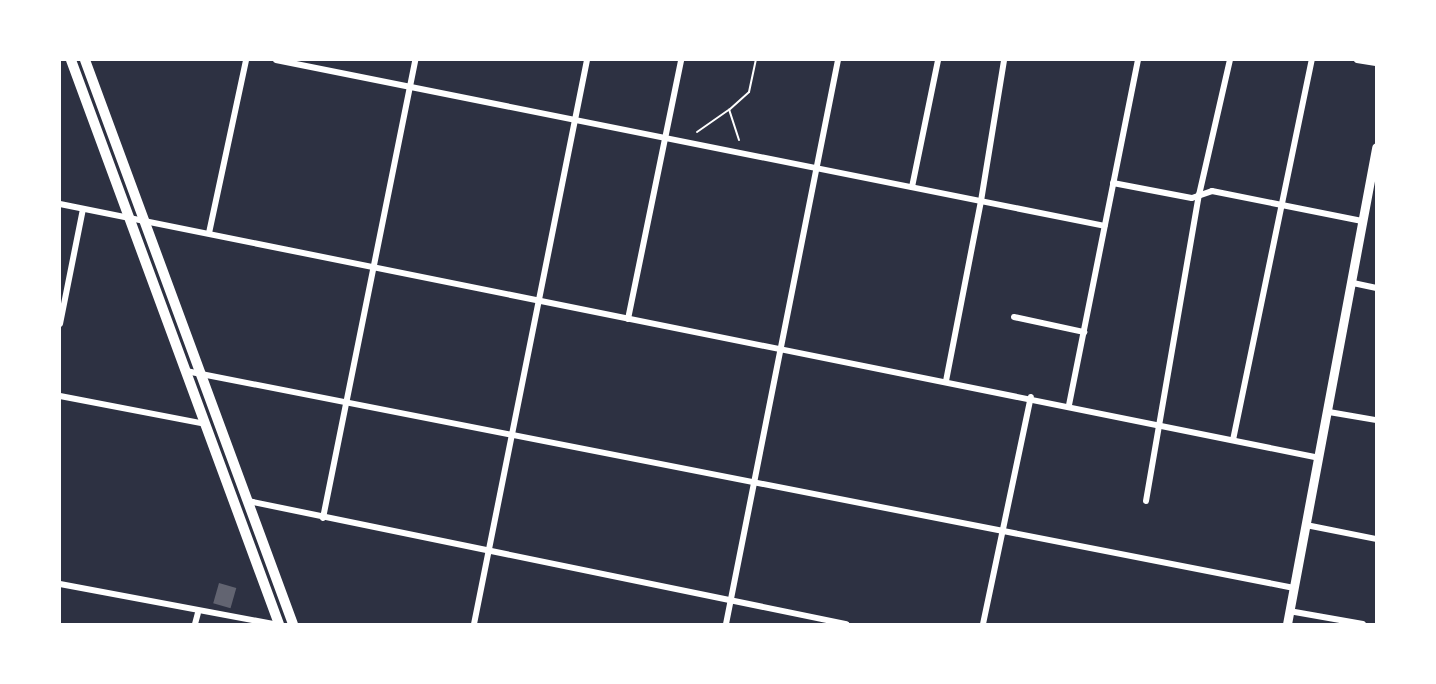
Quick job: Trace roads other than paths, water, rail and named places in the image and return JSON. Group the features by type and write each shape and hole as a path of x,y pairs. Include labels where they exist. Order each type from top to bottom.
{"main road":[{"path":"71,60 279,625"},
{"path":"85,60 293,625"},
{"path":"1287,625 1377,147"}],"street":[{"path":"209,233 246,60"},
{"path":"276,60 1105,226"},
{"path":"323,518 415,60"},
{"path":"474,625 510,433 587,60"},
{"path":"628,319 681,60"},
{"path":"726,625 838,60"},
{"path":"912,187 939,60"},
{"path":"946,381 981,201 1004,60"},
{"path":"1069,405 1138,60"},
{"path":"1146,501 1199,195 1230,60"},
{"path":"1233,440 1312,60"},
{"path":"1357,60 1377,62"},
{"path":"1113,183 1192,198 1212,191 1362,221"},
{"path":"60,204 1031,397 1320,458"},
{"path":"60,324 83,209"},
{"path":"60,273 70,275"},
{"path":"1353,284 1377,288"},
{"path":"1014,317 1084,332"},
{"path":"186,371 510,433 1002,533 1294,588"},
{"path":"60,396 206,424"},
{"path":"983,625 1031,397"},
{"path":"1329,412 1377,420"},
{"path":"247,501 846,625"},
{"path":"1306,525 1377,539"},
{"path":"60,584 198,613 272,625"},
{"path":"1289,611 1363,625"},
{"path":"195,625 198,613"}]}
